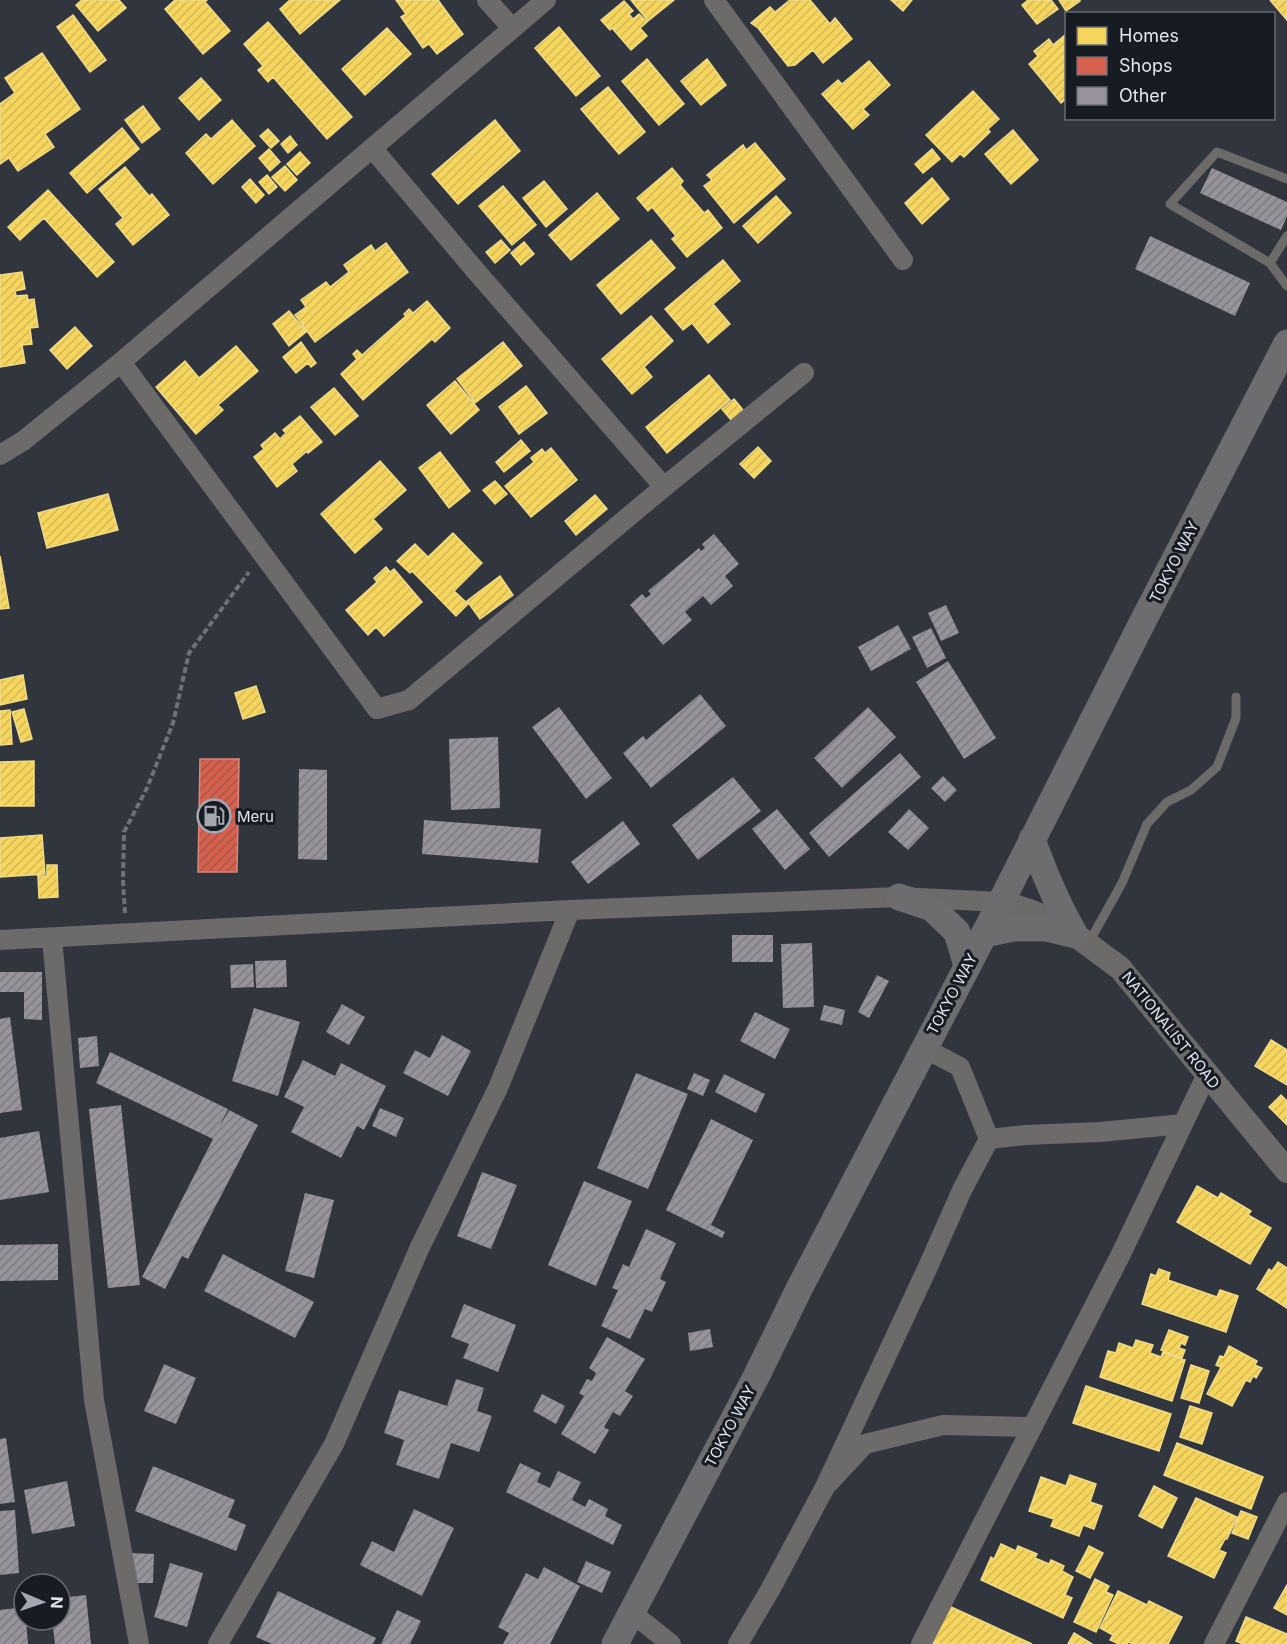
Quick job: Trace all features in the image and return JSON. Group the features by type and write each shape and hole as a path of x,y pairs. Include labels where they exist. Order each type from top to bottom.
{"main road":[{"name":"TOKYO WAY","path":"615,1644 756,1377 805,1277 1001,902 1287,343"},
{"path":"1032,839 1053,894 1082,939"},
{"path":"899,897 932,908 957,932 967,966"},
{"path":"984,934 1014,928 1046,928 1082,939"}],"street":[{"path":"487,0 512,28"},
{"path":"0,455 23,441 121,362 546,0"},
{"path":"714,0 903,260"},
{"path":"372,148 664,487"},
{"path":"121,362 377,709 409,700 804,373"},
{"path":"0,940 570,910 899,897 1001,902"},
{"name":"NATIONALIST ROAD","path":"1001,902 1059,923 1120,968 1287,1171"},
{"path":"218,1644 334,1444 420,1247 498,1088 570,910"},
{"path":"52,938 94,1401 139,1644"},
{"path":"738,1644 770,1590 825,1487 962,1190 989,1139 960,1067 924,1048"},
{"path":"921,1644 1120,1256 1207,1074"},
{"path":"989,1139 1183,1124"},
{"path":"825,1487 865,1444 944,1425 1032,1427"},
{"path":"1214,1644 1287,1503"},
{"path":"631,1612 670,1644"}],"lane":[{"path":"1287,179 1217,152 1170,204 1270,263 1287,286"},
{"path":"1270,263 1287,236"},
{"path":"1082,939 1122,883 1147,824 1167,802 1191,790 1217,767 1236,718 1236,697"}],"path":[{"path":"126,934 123,881 124,832 147,788 173,723 189,653 262,555"}],"building: Homes":[{"path":"82,0 119,0 126,8 98,31 76,5"},
{"path":"175,0 207,0 205,2 230,31 203,54 165,9"},
{"path":"290,0 340,0 300,34 280,9"},
{"path":"396,0 438,0 463,34 437,54 429,44 423,48 401,17 406,14"},
{"path":"631,0 674,0 648,21"},
{"path":"790,0 810,0 830,24 835,18 852,39 823,63 813,50 795,65 788,66 758,28 751,23 770,7 775,12"},
{"path":"891,0 912,0 903,11"},
{"path":"1028,0 1051,0 1058,9 1037,24 1022,5"},
{"path":"1059,0 1080,0 1080,1 1066,11"},
{"path":"1270,0 1287,0 1287,20"},
{"path":"624,1 633,11 629,14 633,19 639,14 647,22 640,28 647,36 631,50 612,28 610,30 601,20"},
{"path":"73,15 106,60 90,72 57,27"},
{"path":"268,22 352,117 327,139 273,77 268,82 258,70 263,66 244,44"},
{"path":"559,27 600,76 576,96 535,48"},
{"path":"387,28 411,54 365,95 342,69"},
{"path":"1065,35 1065,100 1061,103 1029,64 1038,56 1034,51 1049,39 1053,45"},
{"path":"42,53 80,109 45,134 54,147 18,171 9,158 0,164 0,104 15,93 5,78"},
{"path":"647,59 684,104 659,125 622,81"},
{"path":"707,59 726,85 701,105 681,81"},
{"path":"869,61 890,85 863,109 869,115 853,129 822,94 838,80 842,84"},
{"path":"201,78 221,100 199,120 179,98"},
{"path":"608,87 645,132 619,154 581,109"},
{"path":"973,91 999,119 988,129 990,132 964,157 960,154 952,162 926,135"},
{"path":"143,106 160,129 142,143 125,120"},
{"path":"232,120 255,146 213,184 186,153 206,134 211,139"},
{"path":"495,120 520,151 458,204 432,174"},
{"path":"122,128 139,149 87,193 70,173"},
{"path":"268,129 279,141 271,148 260,136"},
{"path":"1013,130 1038,160 1011,184 985,154"},
{"path":"290,136 297,145 288,153 281,144"},
{"path":"755,143 785,179 734,223 704,186 712,180 707,175 743,145 746,150"},
{"path":"269,149 280,162 270,171 259,158"},
{"path":"932,149 940,159 923,173 915,164"},
{"path":"300,152 310,163 297,175 287,164"},
{"path":"285,166 297,180 285,191 272,177"},
{"path":"125,167 149,196 152,194 169,215 133,245 116,224 123,218 99,189"},
{"path":"672,168 683,181 680,185 704,213 708,210 722,228 687,257 672,239 676,236 652,207 648,211 637,198"},
{"path":"267,175 277,187 269,194 259,182"},
{"path":"932,178 949,199 922,224 905,203"},
{"path":"250,179 264,195 256,203 242,187"},
{"path":"544,181 567,209 546,227 523,198"},
{"path":"503,186 536,225 512,245 479,206"},
{"path":"48,190 114,262 97,277 44,218 20,240 8,227"},
{"path":"597,193 619,219 571,260 549,235"},
{"path":"776,196 791,213 758,243 743,226"},
{"path":"501,240 510,250 495,263 486,252"},
{"path":"651,240 675,268 621,314 597,285"},
{"path":"524,242 534,254 521,265 511,253"},
{"path":"386,243 408,272 315,342 295,315 306,307 301,300 326,282 330,287 349,272 344,265 371,245 375,251"},
{"path":"723,260 740,281 713,304 730,324 708,343 692,323 683,330 665,309"},
{"path":"22,272 25,289 15,291 16,296 27,295 28,300 34,299 38,327 30,328 32,344 22,345 25,363 0,367 0,275"},
{"path":"427,301 450,328 435,342 432,339 363,400 341,374 357,359 353,354 357,350 362,355 406,316 404,314 409,309 413,313"},
{"path":"289,311 306,332 289,346 273,324"},
{"path":"651,316 673,341 644,367 652,377 632,394 602,359"},
{"path":"75,327 92,346 67,369 50,350"},
{"path":"301,342 316,363 311,367 308,363 296,373 283,357"},
{"path":"503,342 522,366 475,403 457,379"},
{"path":"236,346 258,371 218,405 223,410 196,434 156,387 185,361 199,378"},
{"path":"709,375 730,400 667,453 646,427"},
{"path":"455,381 479,410 451,434 427,405"},
{"path":"526,386 547,413 519,434 499,407"},
{"path":"334,388 358,416 335,435 311,407"},
{"path":"734,399 743,410 731,420 722,409"},
{"path":"300,416 322,442 292,464 297,471 277,487 254,457 264,449 261,445 275,433 280,439 286,433 283,430"},
{"path":"521,440 530,451 504,472 496,462"},
{"path":"758,447 771,461 754,478 740,464"},
{"path":"551,448 577,480 531,517 505,486 534,462 531,458 542,449 545,453"},
{"path":"440,452 470,491 449,508 419,468"},
{"path":"380,461 406,490 373,519 382,529 355,553 321,514"},
{"path":"495,481 507,494 495,504 483,490"},
{"path":"108,494 118,530 47,548 38,513"},
{"path":"595,495 607,509 576,535 565,521"},
{"path":"453,533 482,563 454,591 468,604 456,616 412,571 410,573 397,561 415,544 428,557"},
{"path":"0,556 9,608 0,609"},
{"path":"386,567 390,572 394,569 422,602 384,636 376,627 368,635 346,610 377,582 374,578"},
{"path":"500,576 513,595 480,619 467,601"},
{"path":"23,675 27,699 0,705 0,680"},
{"path":"256,686 265,712 243,719 235,693"},
{"path":"24,709 32,739 21,742 12,712"},
{"path":"10,710 12,744 0,745 0,711"},
{"path":"34,761 34,806 0,806 0,762"},
{"path":"42,835 45,874 0,877 0,838"},
{"path":"47,865 57,865 58,897 39,898 38,876 47,876"},
{"path":"1271,1040 1287,1050 1287,1085 1255,1066"},
{"path":"1281,1095 1287,1101 1287,1125 1269,1107"},
{"path":"1197,1186 1218,1198 1221,1193 1251,1211 1248,1215 1271,1228 1250,1264 1177,1222"},
{"path":"1278,1262 1287,1268 1287,1308 1257,1289 1269,1269 1272,1271"},
{"path":"1159,1269 1170,1273 1168,1280 1217,1297 1220,1290 1238,1296 1226,1332 1142,1304 1151,1274 1156,1276"},
{"path":"1169,1330 1188,1337 1185,1345 1181,1343 1179,1348 1185,1350 1182,1358 1161,1350"},
{"path":"1136,1340 1153,1345 1150,1353 1161,1357 1163,1352 1185,1360 1172,1401 1100,1377 1108,1351 1116,1353 1119,1343 1133,1348"},
{"path":"1229,1346 1257,1361 1255,1365 1262,1368 1256,1378 1253,1376 1250,1382 1246,1380 1232,1406 1207,1394 1221,1367 1216,1365 1220,1356 1224,1357"},
{"path":"1191,1365 1209,1371 1199,1403 1181,1398"},
{"path":"1086,1386 1171,1414 1159,1451 1073,1423"},
{"path":"1190,1406 1212,1413 1202,1444 1180,1437"},
{"path":"1177,1443 1263,1477 1251,1509 1164,1475"},
{"path":"1070,1475 1096,1484 1090,1502 1102,1506 1094,1529 1083,1525 1079,1536 1051,1526 1054,1519 1029,1511 1041,1477 1066,1486"},
{"path":"1154,1486 1177,1498 1162,1528 1139,1516"},
{"path":"1196,1498 1237,1517 1219,1550 1226,1553 1214,1578 1168,1556"},
{"path":"1241,1511 1257,1517 1248,1539 1232,1533"},
{"path":"1001,1544 1016,1551 1018,1546 1037,1554 1035,1558 1049,1564 1051,1560 1064,1566 1062,1571 1073,1577 1065,1595 1072,1598 1063,1618 981,1580 991,1557 994,1559"},
{"path":"1089,1546 1103,1553 1090,1578 1076,1571"},
{"path":"1095,1579 1109,1586 1106,1592 1113,1595 1096,1632 1074,1622"},
{"path":"1287,1585 1287,1615 1274,1608"},
{"path":"1118,1591 1147,1605 1149,1601 1182,1617 1168,1644 1128,1642 1119,1644 1110,1640 1113,1635 1100,1628"},
{"path":"949,1606 1032,1644 932,1644"},
{"path":"1246,1617 1287,1634 1287,1644 1243,1644 1236,1641"},
{"path":"1074,1633 1092,1644 1068,1644"}],"building: Shops":[{"path":"200,759 239,759 237,872 198,872"}],"building: Other":[{"path":"1212,168 1287,202 1287,216 1281,230 1200,193"},
{"path":"1150,236 1250,283 1235,316 1135,269"},
{"path":"714,534 739,564 725,576 733,586 711,605 703,596 685,612 692,620 663,645 630,605 642,594 646,598 651,594 648,591 699,548 701,551 705,548 702,544"},
{"path":"946,605 959,633 941,641 928,613"},
{"path":"898,625 911,649 871,671 858,647"},
{"path":"931,628 946,658 927,668 912,637"},
{"path":"948,661 996,738 964,759 916,682"},
{"path":"700,694 726,726 651,788 623,753 643,736 646,740"},
{"path":"559,707 612,778 586,799 532,727"},
{"path":"868,707 896,737 842,788 814,758"},
{"path":"498,737 500,808 451,810 449,739"},
{"path":"900,753 921,777 829,857 809,833"},
{"path":"299,769 327,770 327,860 298,859"},
{"path":"943,776 957,790 945,802 931,788"},
{"path":"733,777 761,811 698,860 672,825"},
{"path":"777,809 810,849 785,870 752,829"},
{"path":"909,809 929,828 908,850 888,832"},
{"path":"424,820 541,829 538,863 422,854"},
{"path":"623,821 640,844 588,884 571,862"},
{"path":"732,935 773,935 773,962 732,962"},
{"path":"812,943 814,1007 783,1008 781,944"},
{"path":"286,960 287,987 256,988 255,961"},
{"path":"253,964 254,987 231,988 230,965"},
{"path":"0,972 42,972 42,1020 24,1019 24,992 0,992"},
{"path":"877,975 889,981 869,1018 858,1012"},
{"path":"342,1004 365,1017 349,1045 326,1032"},
{"path":"824,1005 845,1010 842,1025 820,1020"},
{"path":"254,1008 300,1022 278,1096 232,1081"},
{"path":"755,1012 790,1029 775,1059 740,1041"},
{"path":"10,1017 22,1110 0,1113 0,1019"},
{"path":"442,1035 471,1051 448,1096 403,1073 415,1050 430,1058"},
{"path":"97,1036 99,1066 80,1068 78,1038"},
{"path":"110,1052 228,1109 219,1128 229,1110 258,1125 188,1259 182,1256 165,1289 142,1277 213,1139 96,1083"},
{"path":"303,1060 335,1076 341,1063 386,1086 364,1130 357,1126 341,1158 291,1132 304,1107 284,1097"},
{"path":"636,1073 688,1094 648,1189 597,1168"},
{"path":"694,1073 710,1080 703,1096 687,1089"},
{"path":"724,1074 765,1094 756,1113 715,1092"},
{"path":"121,1105 140,1285 108,1288 89,1109"},
{"path":"380,1108 404,1118 396,1137 372,1126"},
{"path":"711,1119 753,1140 711,1225 725,1232 722,1238 666,1210"},
{"path":"39,1131 49,1192 0,1200 0,1138"},
{"path":"482,1172 517,1185 491,1249 457,1236"},
{"path":"584,1181 632,1201 596,1286 548,1265"},
{"path":"305,1193 334,1200 314,1278 285,1271"},
{"path":"646,1229 676,1243 660,1279 666,1282 652,1312 645,1309 630,1339 601,1326 618,1290 612,1288 623,1264 629,1267"},
{"path":"58,1244 58,1280 0,1281 0,1245"},
{"path":"223,1254 314,1302 295,1338 204,1291"},
{"path":"464,1304 516,1325 498,1372 463,1358 469,1344 451,1337"},
{"path":"710,1329 713,1347 690,1351 688,1333"},
{"path":"607,1337 645,1359 625,1391 633,1396 620,1416 613,1412 604,1427 609,1430 595,1454 561,1434 584,1396 579,1393 587,1379 592,1381 596,1373 589,1368"},
{"path":"164,1364 196,1378 176,1424 144,1411"},
{"path":"456,1379 484,1388 477,1411 492,1416 479,1452 451,1443 439,1479 396,1465 404,1440 384,1433 399,1390 447,1406"},
{"path":"542,1394 565,1406 556,1424 533,1411"},
{"path":"6,1438 15,1502 0,1504 0,1439"},
{"path":"520,1463 541,1473 537,1482 550,1488 558,1471 581,1482 572,1500 585,1507 589,1499 608,1509 605,1516 622,1525 613,1545 506,1492"},
{"path":"153,1466 235,1500 228,1517 246,1525 236,1551 135,1511"},
{"path":"67,1481 75,1526 32,1534 24,1490"},
{"path":"414,1509 454,1528 422,1596 360,1565 372,1541 394,1552"},
{"path":"15,1510 19,1572 0,1575 0,1511"},
{"path":"129,1553 154,1554 153,1583 129,1583"},
{"path":"586,1561 611,1572 602,1593 577,1582"},
{"path":"170,1563 203,1573 187,1627 154,1617"},
{"path":"544,1567 580,1586 550,1644 503,1644 509,1633 498,1627 526,1573 538,1579"},
{"path":"278,1591 376,1638 373,1644 272,1644 256,1637"},
{"path":"86,1595 91,1644 55,1644 54,1632 72,1632 72,1597"},
{"path":"12,1608 12,1632 27,1632 28,1644 0,1644 0,1610"},
{"path":"397,1610 421,1621 410,1644 381,1644"}],"place":[{"name":"Meru","path":"214,816"}]}
